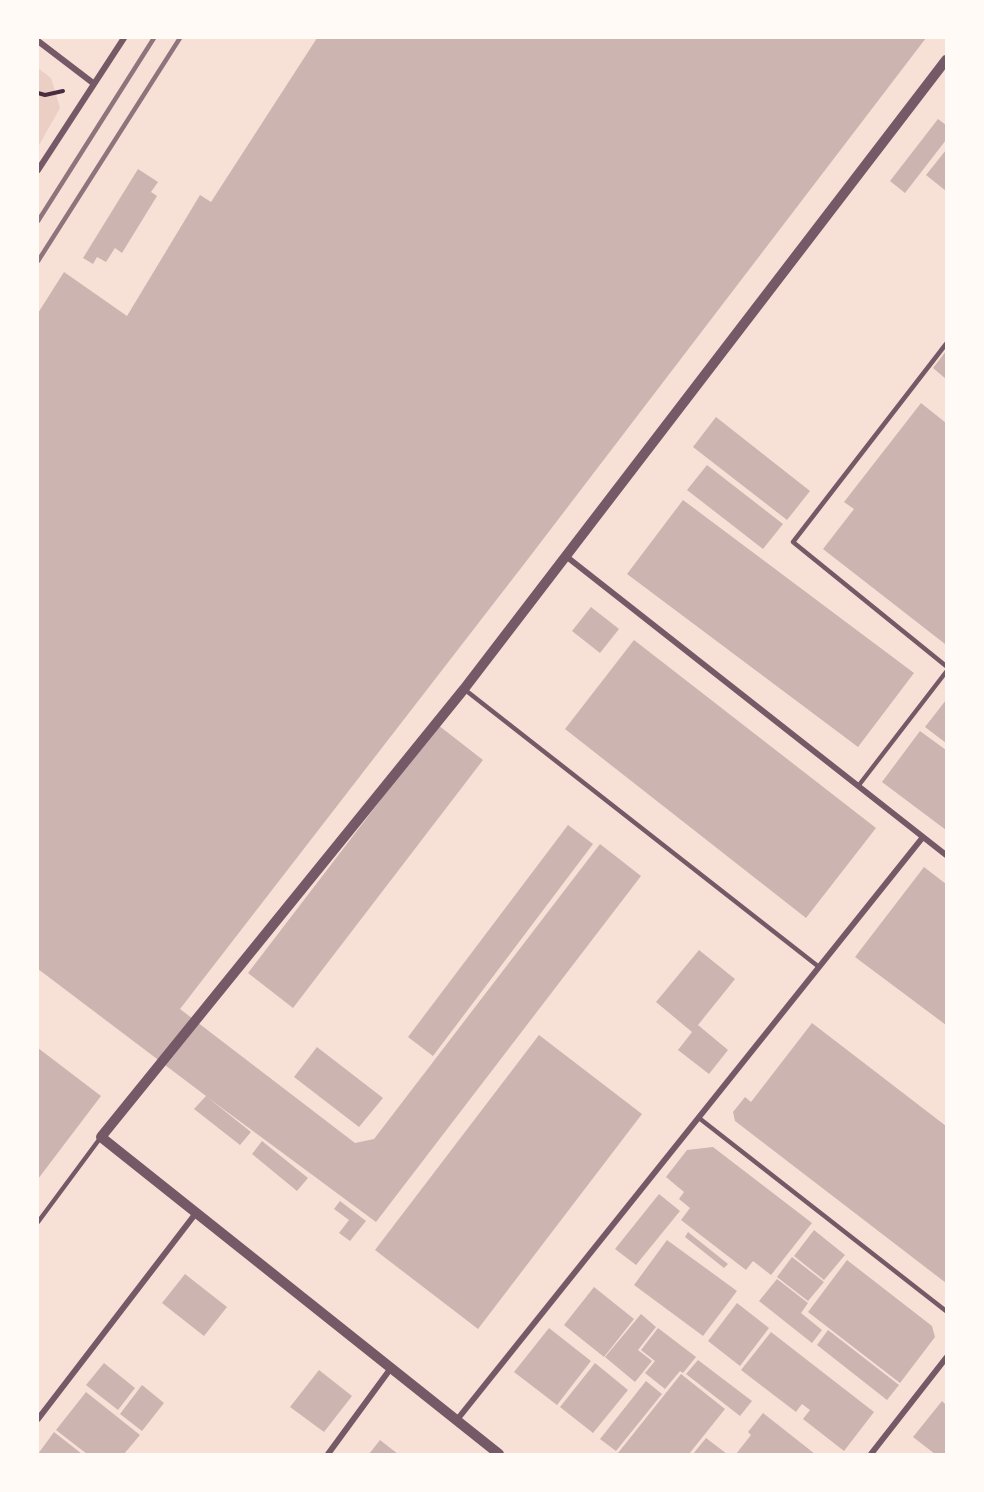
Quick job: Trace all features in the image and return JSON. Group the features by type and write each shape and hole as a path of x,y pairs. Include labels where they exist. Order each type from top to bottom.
{"street":[{"path":"38,171 124,38"},
{"path":"38,41 93,83"},
{"path":"499,1455 101,1137 464,689 946,60"},
{"path":"567,557 946,855"},
{"path":"456,1420 923,837"},
{"path":"38,1419 196,1213"},
{"path":"871,1455 946,1358"},
{"path":"328,1455 391,1368"}],"lane":[{"path":"946,344 793,542 946,666"},
{"path":"859,785 946,672"},
{"path":"464,689 819,967"},
{"path":"699,1118 946,1311"},
{"path":"38,1222 101,1137"}],"path":[{"path":"38,93 45,95"}],"shaded area":[{"path":"38,68 51,78 60,108 38,147"}],"building":[{"path":"317,38 926,38 528,559 180,1009 355,1143 374,1139 600,844 641,876 376,1222 207,1097 251,1132 240,1145 194,1109 206,1096 38,969 38,313 64,272 127,316 200,195 211,202"},
{"path":"938,119 946,125 946,140 905,193 890,181"},
{"path":"946,150 946,191 926,175"},
{"path":"138,169 158,182 151,192 157,196 122,253 115,248 106,262 97,257 93,264 83,258"},
{"path":"946,351 946,379 933,368"},
{"path":"921,403 946,423 945,644 823,549 854,509 844,502"},
{"path":"716,417 810,491 787,520 693,447"},
{"path":"707,465 783,524 763,549 687,490"},
{"path":"683,500 914,673 858,747 627,574"},
{"path":"591,607 619,629 600,653 572,631"},
{"path":"634,640 876,828 806,918 565,729"},
{"path":"946,700 946,743 925,727"},
{"path":"438,725 483,760 293,1008 248,973"},
{"path":"920,731 946,750 946,830 882,782"},
{"path":"568,825 593,844 433,1056 408,1037"},
{"path":"924,867 946,884 946,1025 855,957"},
{"path":"699,950 735,979 698,1025 728,1050 709,1074 678,1050 692,1032 656,1002"},
{"path":"812,1023 946,1126 946,1283 735,1121 733,1112 745,1097 751,1102"},
{"path":"539,1035 642,1114 478,1329 375,1250"},
{"path":"317,1047 383,1098 359,1127 294,1077"},
{"path":"38,1048 101,1096 38,1179"},
{"path":"262,1141 308,1178 297,1191 252,1154"},
{"path":"713,1147 812,1223 771,1275 753,1261 746,1270 681,1220 690,1208 679,1199 684,1192 666,1177 687,1150"},
{"path":"659,1194 680,1211 636,1265 615,1249"},
{"path":"340,1201 366,1221 350,1241 339,1233 349,1220 334,1209"},
{"path":"814,1230 845,1255 824,1280 794,1256"},
{"path":"688,1232 728,1264 724,1268 685,1237"},
{"path":"667,1240 737,1291 703,1336 634,1285"},
{"path":"792,1257 824,1282 808,1301 777,1277"},
{"path":"847,1260 932,1326 935,1337 900,1383 808,1312"},
{"path":"185,1274 227,1307 204,1336 162,1303"},
{"path":"777,1279 808,1303 801,1313 822,1330 812,1343 759,1301"},
{"path":"594,1287 634,1319 604,1357 564,1325"},
{"path":"737,1303 769,1328 740,1366 708,1341"},
{"path":"641,1314 656,1327 638,1350 652,1361 635,1382 605,1357"},
{"path":"549,1328 591,1361 557,1405 514,1372"},
{"path":"658,1328 696,1357 665,1389 645,1373 655,1361 641,1350"},
{"path":"828,1330 899,1385 887,1400 817,1345"},
{"path":"771,1332 874,1412 844,1451 803,1419 810,1410 802,1404 796,1412 741,1370"},
{"path":"698,1360 752,1401 740,1416 686,1374"},
{"path":"104,1363 135,1388 118,1410 86,1385"},
{"path":"595,1363 628,1390 593,1433 560,1407"},
{"path":"319,1370 352,1396 324,1432 290,1407"},
{"path":"681,1374 725,1409 689,1454 619,1454 618,1453"},
{"path":"646,1381 662,1394 616,1451 600,1439"},
{"path":"142,1385 164,1403 142,1431 120,1414"},
{"path":"86,1392 140,1435 124,1454 87,1454 56,1430"},
{"path":"942,1401 946,1405 946,1454 935,1454 913,1437"},
{"path":"763,1413 815,1454 736,1454 751,1435 748,1432"},
{"path":"54,1432 82,1454 38,1454"},
{"path":"706,1438 727,1454 693,1454"},
{"path":"380,1440 398,1454 369,1454"}],"railway":[{"path":"38,221 154,38"},
{"path":"38,261 180,38"}]}
